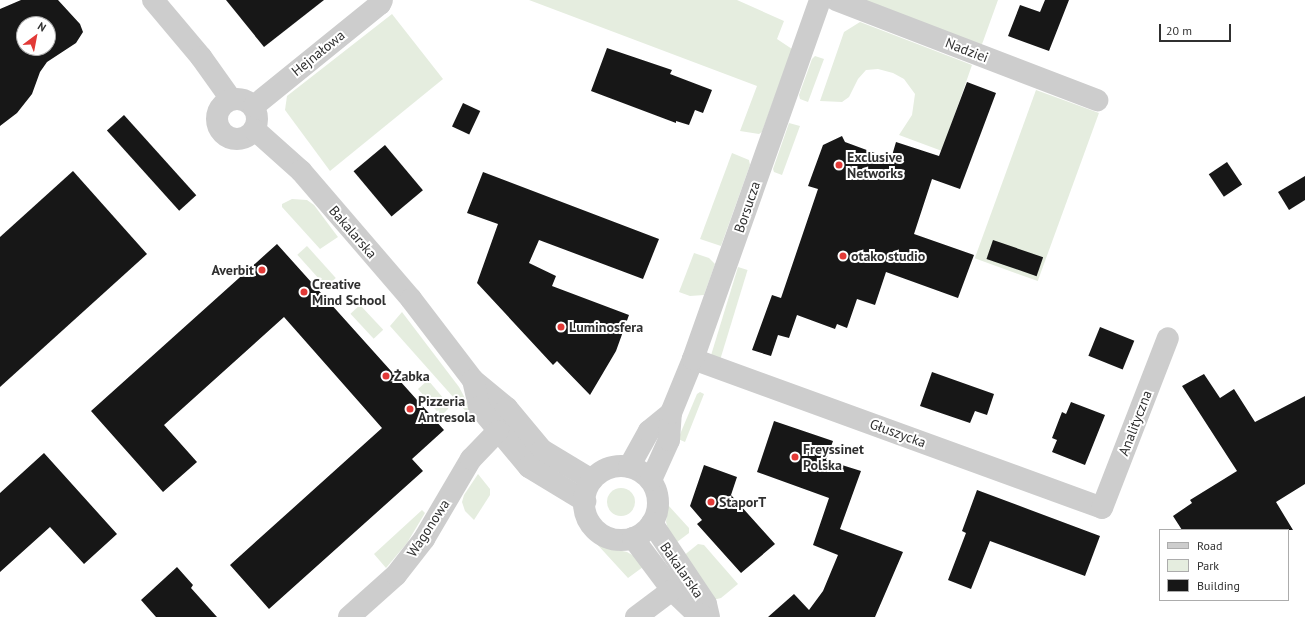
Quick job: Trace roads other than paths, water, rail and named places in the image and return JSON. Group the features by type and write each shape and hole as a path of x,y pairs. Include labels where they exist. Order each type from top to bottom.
{"street":[{"path":"153,0 201,57 231,99"},
{"name":"Hejnałowa","path":"254,106 380,4 382,0"},
{"name":"Borsucza","path":"651,480 669,440 671,413 693,359 820,0"},
{"name":"Nadziei","path":"836,0 1098,100"},
{"path":"231,99 248,100 254,106 258,118 254,130 241,139 233,139 221,131 217,124 219,109 231,99"},
{"name":"Bakalarska","path":"254,130 301,171 411,299 473,380 507,408 542,450 592,480"},
{"name":"Analityczna","path":"1102,508 1168,338"},
{"name":"Głuszycka","path":"693,359 1102,508"},
{"name":"Bakalarska","path":"473,380 479,407 529,467 585,501"},
{"name":"Borsucza","path":"629,467 649,431 671,413"},
{"name":"Wagonowa","path":"349,617 396,574 424,539 471,459 498,431"},
{"path":"629,467 639,470 651,480 658,500 657,512 652,523 644,532 633,538 616,538 599,532 586,514 585,501 592,480 608,468 629,467"},
{"name":"Bakalarska","path":"652,523 671,556 706,604 710,617"},
{"name":"Bakalarska","path":"633,538 672,590 695,612 704,617"},
{"path":"636,617 672,590"}],"place":[{"name":"Exclusive Networks","path":"839,165"},
{"name":"otako studio","path":"843,256"},
{"name":"Averbit","path":"262,270"},
{"name":"Creative Mind School","path":"304,292"},
{"name":"Luminosfera","path":"561,327"},
{"name":"Żabka","path":"386,376"},
{"name":"Pizzeria Antresola","path":"410,409"},
{"name":"Freyssinet Polska","path":"795,457"},
{"name":"StaporT","path":"711,502"}]}
